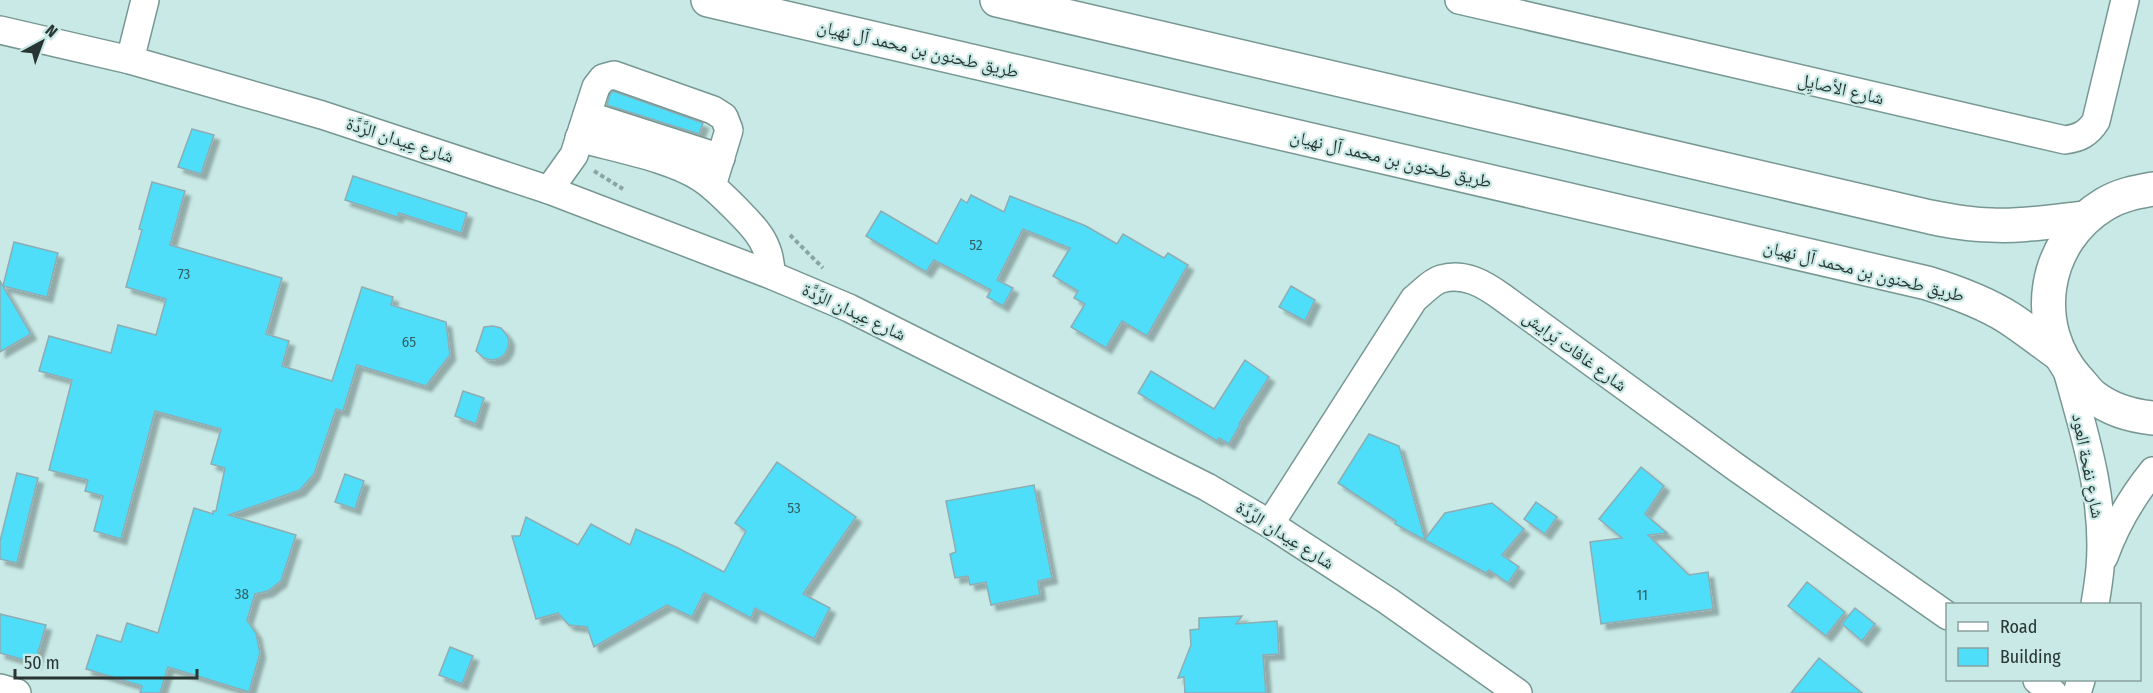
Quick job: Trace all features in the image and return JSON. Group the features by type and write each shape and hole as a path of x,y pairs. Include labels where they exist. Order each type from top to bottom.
{"main road":[{"name":"طريق طحنون بن محمد آل نهيان","path":"708,0 1927,283 1983,303 2009,318 2063,360"},
{"path":"996,0 1930,217 1991,226 2085,219"},
{"path":"2153,189 2130,193 2106,203 2085,219 2066,241 2053,268 2048,296 2050,326 2063,360 2094,397 2131,416 2153,418"}],"street":[{"path":"130,60 145,0"},
{"name":"شارع الأصايِل","path":"1459,0 2065,140 2075,139 2085,134 2096,121 2124,0"},
{"name":"شارع عِيدان الرَّدَّة","path":"0,30 130,60 322,115 549,190 771,274 849,308 1207,486 1270,524 1388,602 1518,693"},
{"path":"549,190 569,163 598,82 608,76 620,76 720,113 728,123 729,130 712,186"},
{"path":"583,126 721,158"},
{"path":"583,126 687,170 712,186 761,235 770,254 771,274"},
{"name":"شارع غافات بَرايش","path":"1270,524 1414,299 1439,279 1454,277 1480,282 1502,297 1737,468 1946,615"},
{"name":"شارع نفحة العود","path":"2063,360 2094,478 2099,511 2101,567 2095,603"},
{"name":"شارع نفحة العود","path":"2101,567 2119,522 2153,471"},
{"path":"2038,681 2053,693"}],"building":[{"path":"613,91 703,123 699,134 607,105"},
{"path":"192,129 214,135 201,174 178,167"},
{"path":"353,176 467,213 461,233 399,213 397,217 345,200"},
{"path":"152,182 185,191 170,245 282,278 266,334 289,341 282,366 332,381 362,287 393,297 391,305 446,322 450,355 426,386 357,365 343,411 336,409 314,474 300,490 229,515 296,535 281,581 268,591 255,594 247,620 256,633 260,653 249,692 168,667 160,693 140,693 142,686 86,669 97,635 121,642 127,623 158,633 194,508 213,514 213,511 216,511 225,468 211,464 221,429 155,411 121,539 94,531 103,496 85,491 88,480 49,470 72,380 39,371 49,336 111,353 118,325 156,335 166,299 126,287 142,230 139,229"},
{"path":"971,195 1004,212 1010,196 1086,226 1117,244 1123,234 1164,258 1168,253 1188,265 1147,336 1122,321 1106,348 1071,327 1085,304 1074,298 1078,291 1053,276 1070,248 1023,229 997,280 1013,288 1003,306 987,297 991,290 934,260 926,272 866,236 881,211 937,244 961,199 967,203"},
{"path":"14,242 58,253 47,297 3,286"},
{"path":"0,281 31,334 0,352"},
{"path":"1291,286 1315,300 1305,321 1279,307"},
{"path":"484,327 501,328 509,340 504,355 491,360 484,358 476,351"},
{"path":"1245,360 1269,377 1229,444 1219,438 1217,441 1138,393 1151,371 1214,409"},
{"path":"463,391 484,398 476,424 455,416"},
{"path":"1369,434 1399,446 1425,539 1445,513 1492,503 1524,529 1502,555 1519,567 1508,583 1489,570 1486,573 1395,524 1396,521 1338,483"},
{"path":"777,462 856,517 803,594 830,608 814,639 755,608 751,618 704,593 692,617 667,605 594,647 587,627 569,625 558,613 536,619 512,536 520,536 526,517 578,545 591,524 630,545 636,529 724,572 746,531 735,523"},
{"path":"1641,467 1664,486 1645,514 1667,533 1648,535 1689,575 1708,572 1713,609 1601,624 1590,542 1622,538 1599,519"},
{"path":"17,473 38,478 17,563 0,559 0,541"},
{"path":"345,474 364,481 355,509 335,502"},
{"path":"1034,485 1052,578 1038,581 1040,595 991,605 986,582 970,585 968,576 955,578 950,554 956,552 946,501"},
{"path":"1536,502 1557,517 1545,534 1524,519"},
{"path":"1807,582 1845,612 1826,636 1788,606"},
{"path":"1855,608 1875,624 1862,641 1842,624"},
{"path":"0,614 46,625 35,663 0,653"},
{"path":"1242,616 1236,624 1277,621 1279,654 1263,655 1266,693 1185,693 1184,677 1178,678 1191,645 1190,630 1199,629 1199,618"},
{"path":"450,647 473,656 462,684 439,675"},
{"path":"1819,658 1862,693 1791,693"}]}
